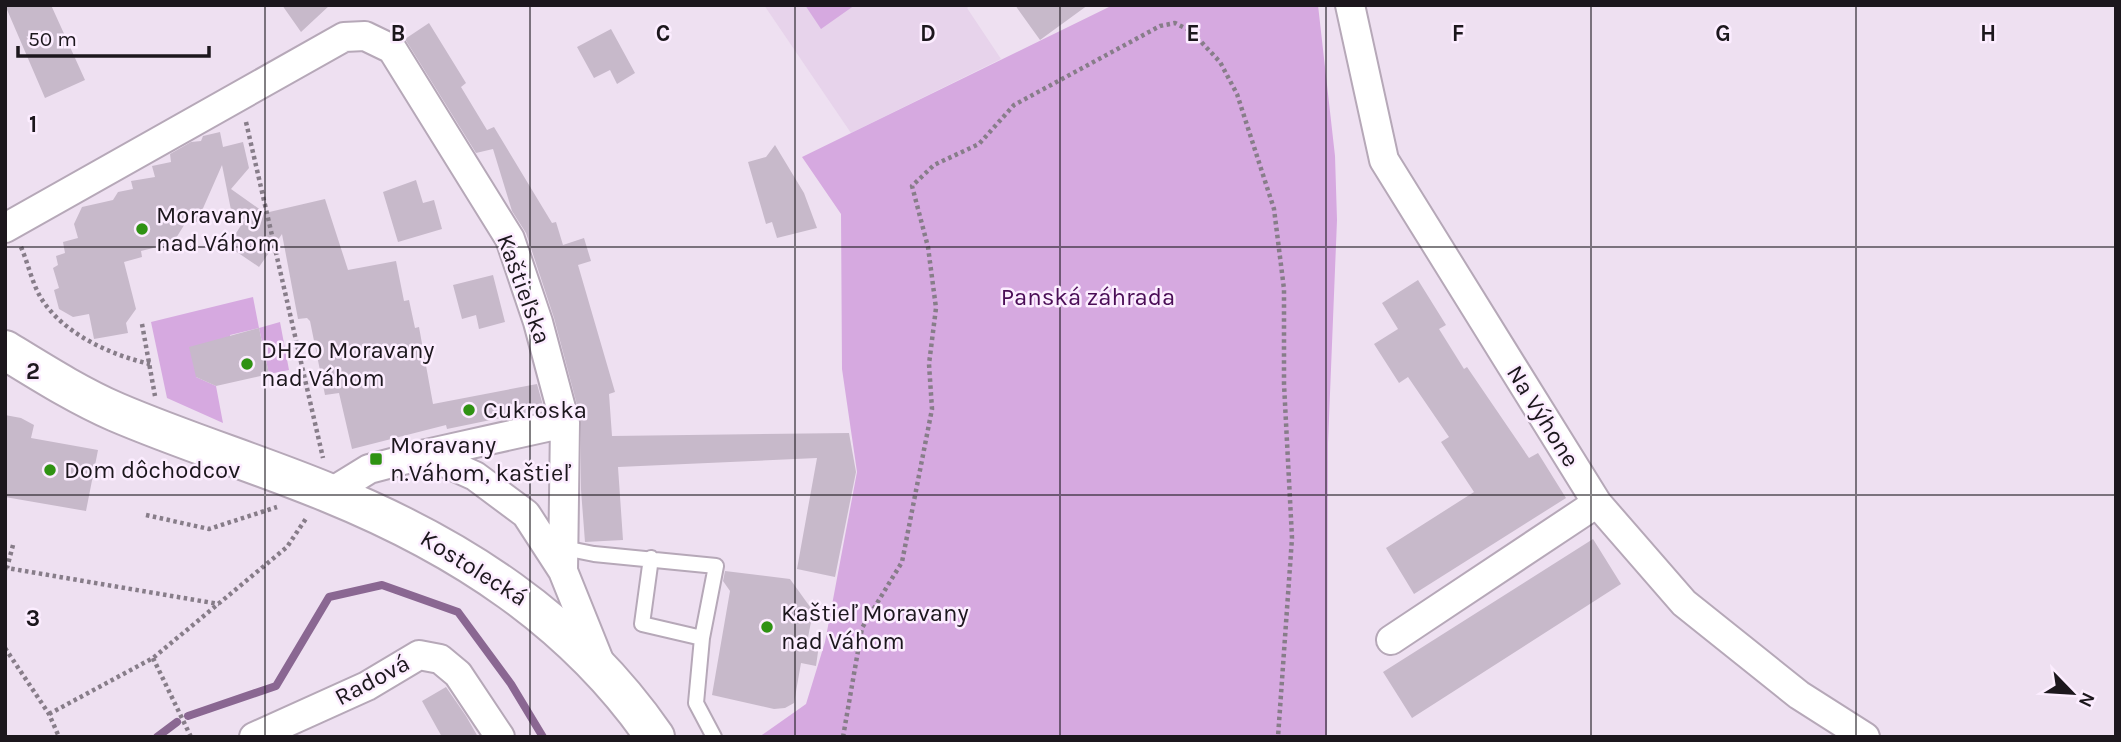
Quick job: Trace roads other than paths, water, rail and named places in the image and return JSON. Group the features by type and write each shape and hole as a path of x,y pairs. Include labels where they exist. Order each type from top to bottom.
{"main road":[{"name":"Kostolecká","path":"5,350 114,411 325,491 418,533 499,580 553,621 602,668 655,737"}],"street":[{"name":"Na Výhone","path":"1350,5 1384,160 1597,503 1684,603 1799,695 1865,737"},
{"name":"Kaštieľska","path":"8,227 344,37 365,36 392,49 510,239 538,322 565,423"},
{"path":"325,491 369,469 565,423"},
{"name":"Kostolecká","path":"563,560 565,423"},
{"name":"Kostolecká","path":"426,454 475,476 526,514 563,560 602,668"},
{"path":"1391,639 1597,503"},
{"name":"Radová","path":"254,737 367,686 419,655 440,659 458,674 500,737"}],"lane":[{"path":"563,560 594,554 716,566 702,638 696,703 714,737"},
{"path":"651,558 642,624 702,638"}],"waterway":[{"path":"188,716 276,686 329,597 382,585 458,612 511,684 543,737"},
{"path":"157,737 177,722"}],"place":[{"name":"Moravany nad Váhom","path":"142,229"},
{"name":"DHZO Moravany nad Váhom","path":"247,364"},
{"name":"Cukroska","path":"469,410"},
{"name":"Moravany n.Váhom, kaštieľ","path":"376,459"},
{"name":"Dom dôchodcov","path":"50,470"},
{"name":"Kaštieľ Moravany nad Váhom","path":"767,627"}],"park label":[{"name":"Panská záhrada","path":"1088,297"}]}
